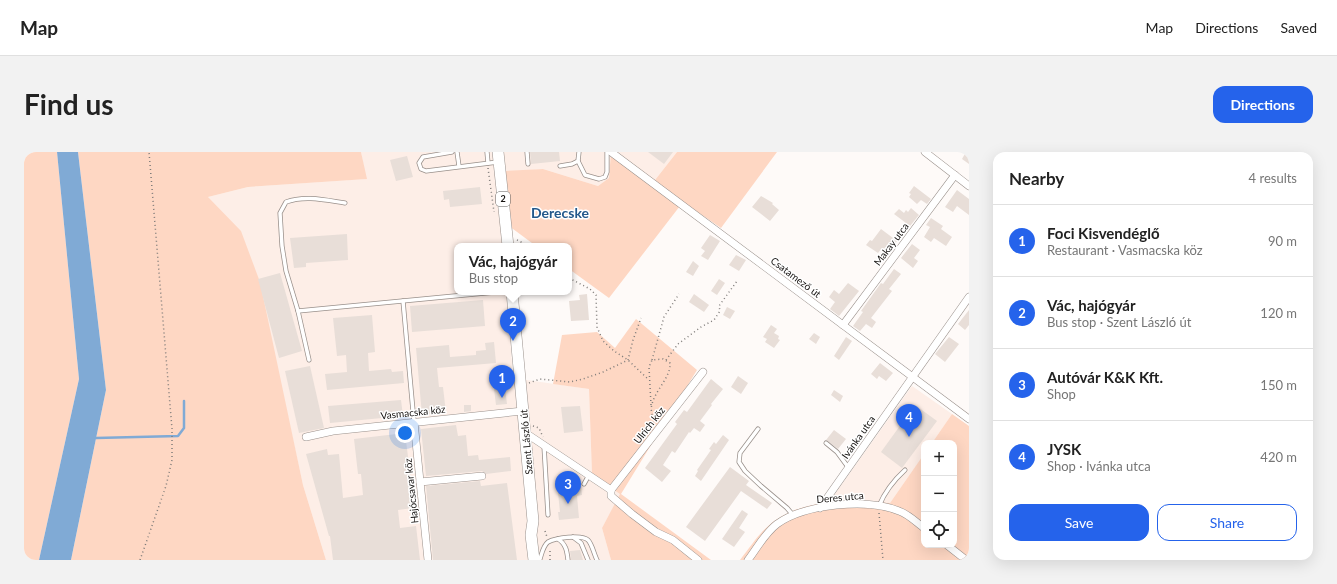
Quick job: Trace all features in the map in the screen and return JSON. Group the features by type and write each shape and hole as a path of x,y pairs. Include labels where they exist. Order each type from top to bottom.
{"main road":[{"name":"2","path":"499,157 507,240"},
{"name":"Szent László út","path":"512,295 533,521 531,535 538,560"}],"street":[{"name":"Csatamező út","path":"611,152 969,419"},
{"path":"925,152 969,186"},
{"name":"Makay utca","path":"843,325 954,175"},
{"name":"Ivánka utca","path":"820,508 969,296"},
{"name":"Ulrich köz","path":"611,490 703,372"},
{"name":"Vasmacska köz","path":"306,437 333,431 523,411"},
{"name":"Hajócsavar köz","path":"414,422 428,560"},
{"path":"524,432 611,490 611,496 632,514 656,532 673,540 698,560"},
{"path":"420,482 482,476"},
{"name":"Deres utca","path":"748,560 770,530 793,515 820,508 857,504 879,506 900,511 921,526"},
{"path":"951,548 966,560"}],"lane":[{"path":"452,152 423,157 419,164 421,169 426,171 459,166 488,164 499,157"},
{"path":"457,152 459,166"},
{"path":"487,152 488,164"},
{"path":"528,152 528,164"},
{"path":"579,152 578,161 585,175 599,179 605,177 607,172 607,152"},
{"path":"560,166 572,164 578,161"},
{"path":"309,360 298,311 286,271 282,246 280,213 286,202 293,199 314,198 345,203"},
{"path":"298,311 465,295"},
{"name":"Hajócsavar köz","path":"403,301 414,422"},
{"path":"758,429 740,452 739,462 745,471 793,515"},
{"path":"826,444 837,452 848,468"},
{"path":"544,445 548,515"},
{"path":"879,506 884,494 894,480 905,470"},
{"path":"584,484 589,475"},
{"path":"538,560 543,548 548,542 573,537 582,537 588,540 597,560"},
{"path":"573,537 581,543 588,560"},
{"path":"558,539 564,542 568,560"}],"path":[{"path":"140,560 166,486 172,460 172,429 149,152"},
{"path":"507,240 518,243"},
{"path":"572,280 590,289 596,295 597,327 603,340 614,351 628,360 649,380"},
{"path":"666,360 678,344 701,327 714,320 720,311 719,306 737,281"},
{"path":"652,437 653,420 649,367 664,317 679,294"},
{"path":"628,360 640,318"},
{"path":"651,405 658,388 670,370 670,362 663,359 652,360"},
{"path":"529,383 540,379 570,382 583,379 603,372 628,360"},
{"path":"879,506 880,538 883,560"}],"shaded area":[{"path":"24,152 57,152 79,379 39,560 24,560"},
{"path":"78,152 361,152 367,179 248,187 208,197 241,231 260,282 303,485 326,560 71,560 106,390"},
{"path":"361,152 611,152 609,178 598,186 543,169 504,172 503,243 454,243 454,295 507,295 513,378 589,389 592,475 621,494 602,528 611,560 326,560 303,485 282,389 208,197 248,187 366,179"},
{"path":"611,152 617,152 655,180 677,152 777,152 721,228 683,202 609,298 572,271 572,243 532,243 509,226 504,171 543,169 598,186 609,178"},
{"path":"617,152 677,152 655,180"},
{"path":"636,319 697,370 621,494 711,560 611,560 602,528 620,494 592,475 589,389 553,384 562,335 597,332 615,348"},
{"path":"912,386 952,414 934,440 921,440 921,458 890,503 864,500 830,501"},
{"path":"952,414 969,426 969,560 740,560 756,538 767,527 780,517 794,510 842,501 890,503 921,458 921,548 957,548 957,440 934,440"}],"water":[{"path":"57,152 78,152 106,390 71,560 39,560 79,379"}],"building":[{"path":"530,152 559,152 560,161 531,164"},
{"path":"648,152 673,152 664,164"},
{"path":"966,152 969,152 969,164 962,159"},
{"path":"407,156 413,177 396,181 390,160"},
{"path":"914,186 931,199 927,204 921,200 917,204 909,197 911,194 909,193"},
{"path":"480,187 482,204 450,207 449,199 444,200 443,191"},
{"path":"957,190 969,199 969,215 957,206 953,212 945,207"},
{"path":"761,196 773,203 772,204 779,210 770,221 752,207"},
{"path":"911,208 919,215 910,226 894,214 899,209 904,213 906,210 908,212"},
{"path":"931,218 943,226 941,229 952,237 946,246 934,238 931,242 924,237 930,227 926,225"},
{"path":"881,229 897,241 888,253 882,248 878,253 866,245 870,240 872,241"},
{"path":"347,234 348,260 306,263 306,267 294,268 290,238"},
{"path":"710,235 720,241 708,260 701,256 705,251 701,248"},
{"path":"912,244 920,250 914,258 918,261 913,268 901,258"},
{"path":"736,255 746,260 739,271 729,265"},
{"path":"693,261 699,266 693,276 686,272"},
{"path":"894,269 901,274 889,289 892,291 871,318 876,322 872,328 866,324 860,331 853,326 863,312 861,311 881,283 883,284"},
{"path":"280,273 302,351 279,358 258,279"},
{"path":"719,279 725,283 717,295 711,291"},
{"path":"848,283 859,291 839,316 830,309 835,302 829,297 834,290 839,294"},
{"path":"587,294 589,320 571,321 569,301 580,300 579,295"},
{"path":"694,294 709,305 704,312 689,302"},
{"path":"483,300 485,326 412,332 410,306"},
{"path":"727,307 735,311 730,319 723,315"},
{"path":"969,310 969,325 965,330 958,324"},
{"path":"372,315 375,352 368,353 369,371 391,369 392,372 403,371 404,383 327,390 325,374 347,372 346,355 337,356 333,318"},
{"path":"771,325 777,329 774,333 779,336 778,339 780,340 774,348 765,342 767,339 763,337"},
{"path":"814,333 820,337 816,344 809,339"},
{"path":"846,337 852,341 839,360 834,356"},
{"path":"949,337 959,344 945,362 935,354"},
{"path":"494,342 496,363 437,368 439,387 443,387 446,413 422,415 416,348 449,345 450,357 476,355 476,351 486,350 485,343"},
{"path":"880,363 893,373 886,381 879,376 877,379 871,374"},
{"path":"310,366 324,428 299,433 285,371"},
{"path":"738,376 748,383 741,394 731,387"},
{"path":"711,379 723,389 700,421 705,425 700,432 694,428 690,433 689,432 675,453 672,451 663,465 671,471 662,482 645,468 677,424 675,422 684,410 687,412"},
{"path":"505,388 507,404 496,405 494,389"},
{"path":"834,390 843,396 840,402 831,395"},
{"path":"401,400 403,416 330,423 328,406"},
{"path":"464,405 471,405 471,411 464,412"},
{"path":"915,405 937,421 923,440 921,440 921,442 902,468 881,452"},
{"path":"580,406 583,431 564,433 561,407"},
{"path":"456,425 458,436 466,435 468,456 478,455 479,460 510,457 511,471 486,474 482,471 426,476 421,429"},
{"path":"834,430 846,439 838,449 826,440"},
{"path":"405,433 413,508 398,510 400,528 416,526 420,560 333,560 330,536 306,454 327,449 328,455 339,454 343,498 363,495 361,474 358,474 354,439"},
{"path":"723,435 729,440 701,481 695,476 698,471 697,470 711,450 709,449 714,442 716,444"},
{"path":"730,467 749,481 746,485 772,503 767,509 741,491 705,541 686,527"},
{"path":"480,481 481,486 507,483 517,560 433,560 426,486"},
{"path":"569,482 570,487 581,486 582,495 577,496 579,518 559,520 558,512 560,512 557,483"},
{"path":"742,510 748,514 739,528 745,532 734,547 722,539"},
{"path":"580,550 583,560 571,560 570,551"}],"waterway":[{"path":"96,438 178,436 184,428 184,401"}],"place":[{"name":"Vác, hajógyár","path":"513,341"},
{"name":"Foci Kisvendéglő","path":"502,398"},
{"name":"JYSK","path":"909,437"},
{"name":"Autóvár K&K Kft.","path":"568,504"}],"district":[{"name":"Derecske","path":"560,213"}]}
